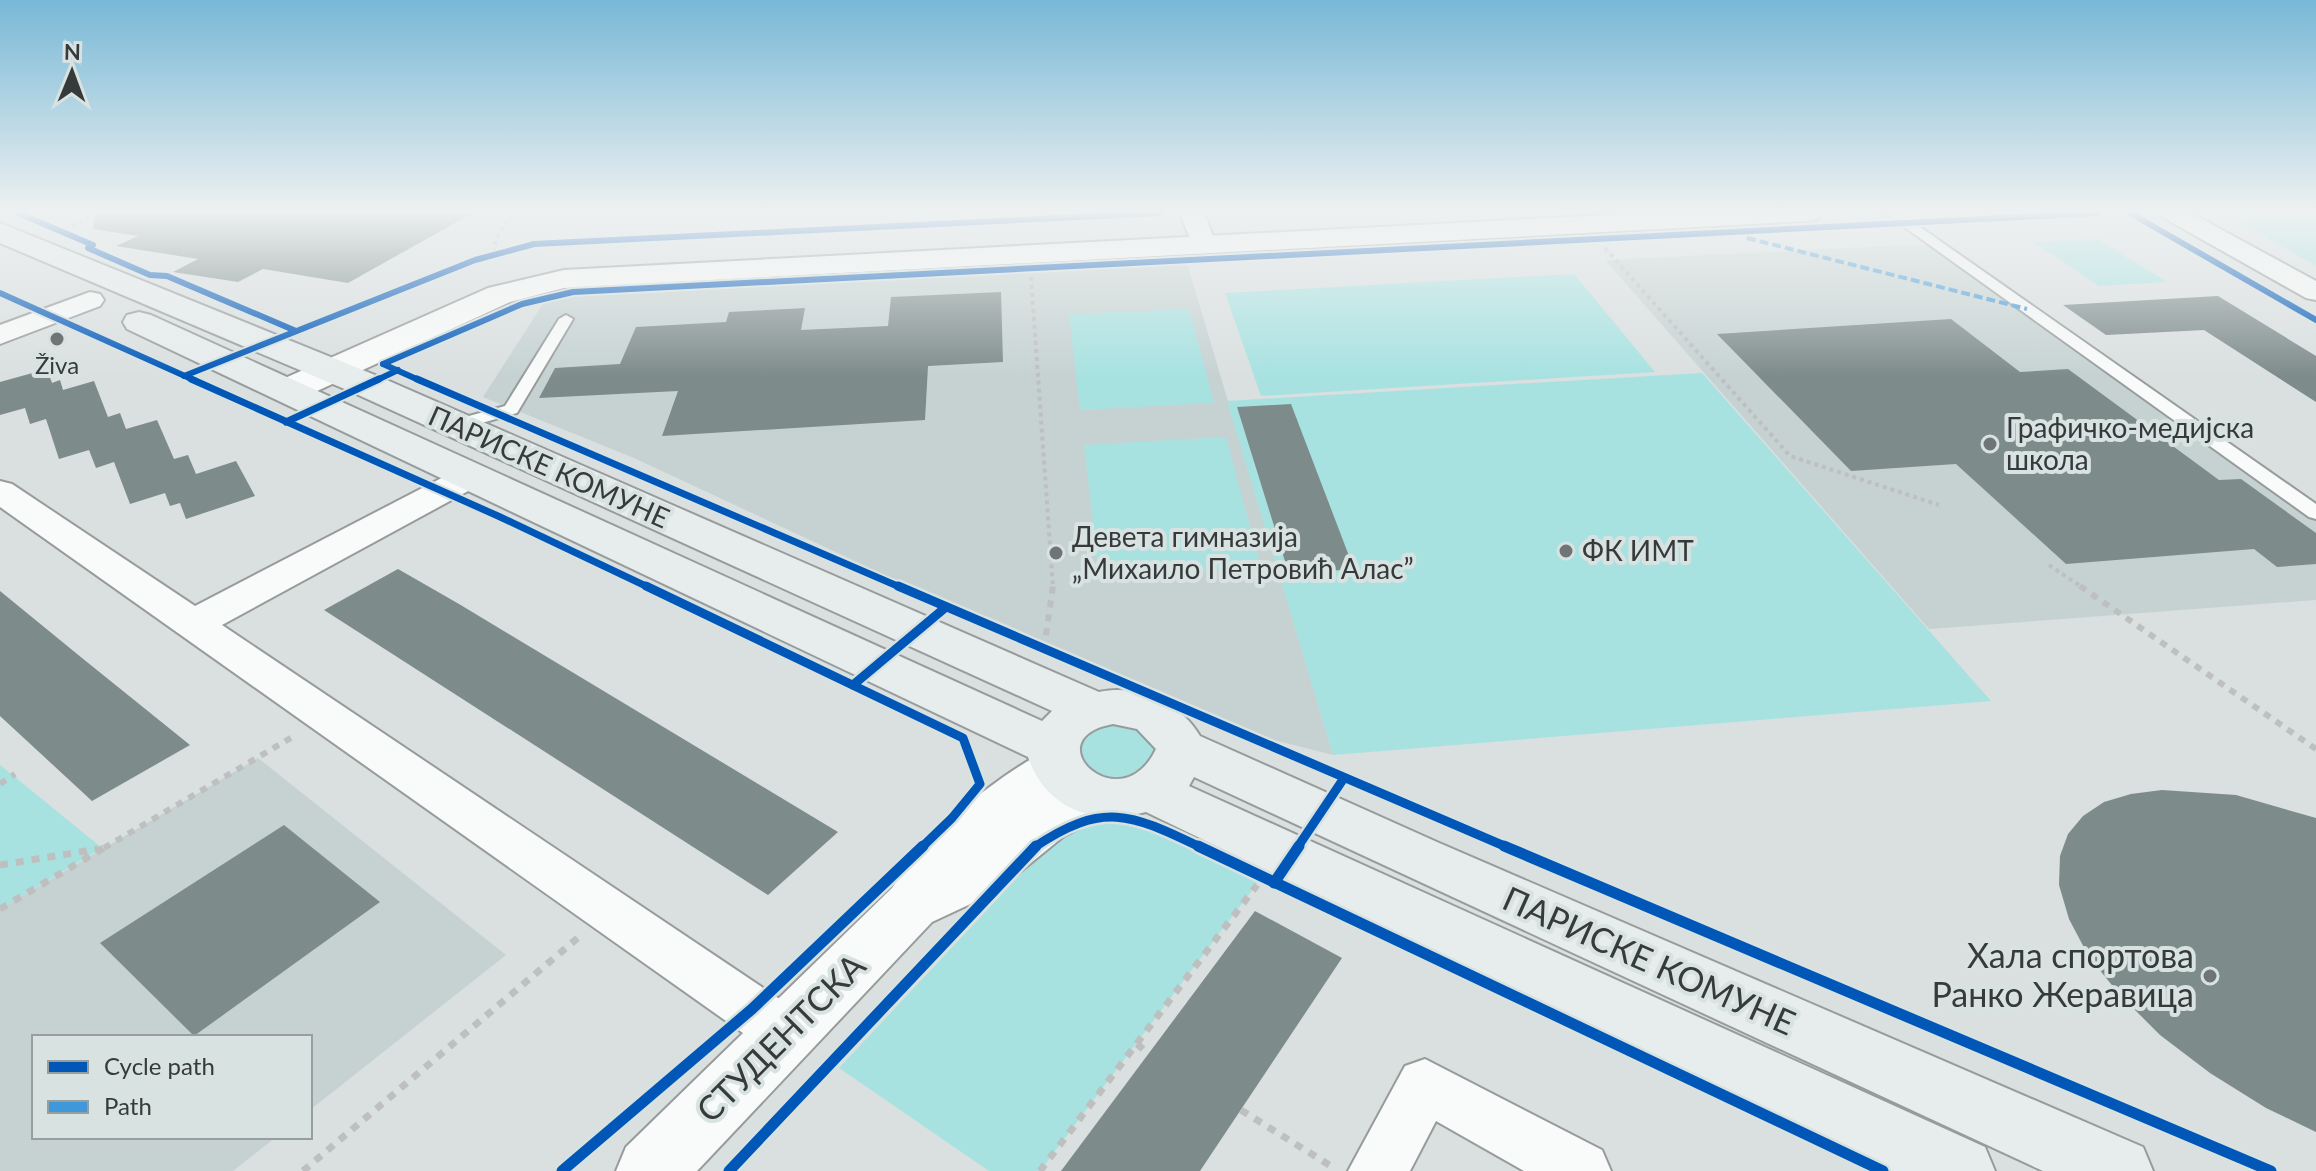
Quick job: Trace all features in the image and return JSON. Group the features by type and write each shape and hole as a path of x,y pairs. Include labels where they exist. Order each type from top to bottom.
{"main road":[{"name":"ПАРИСКЕ КОМУНЕ","path":"19,268 90,300 296,374 457,425 1094,710"},
{"name":"ПАРИСКЕ КОМУНЕ","path":"74,268 296,374 469,477 1107,770 1276,868 1961,1171"},
{"path":"1133,708 1166,723 1107,770 1068,725 1094,710 1133,708"},
{"name":"ПАРИСКЕ КОМУНЕ","path":"1107,770 1417,858 2119,1171"}],"street":[{"path":"296,374 499,295 547,282 720,268"},
{"path":"2272,268 2316,292"},
{"path":"0,335 90,300"},
{"name":"ПАРИСКЕ КОМУНЕ","path":"191,625 469,477"},
{"path":"0,491 786,1033"},
{"name":"СТУДЕНТСКА","path":"650,1171 912,905 973,878 1068,805 1107,770"},
{"path":"1378,1171 1425,1085 1581,1171"}],"lane":[{"path":"1968,268 2316,513"},
{"path":"457,425 511,409 566,319"}],"path":[{"path":"1030,268 1054,578 1044,649"},
{"path":"1622,268 1790,456 1939,505"},
{"path":"2049,565 2316,749"},
{"path":"1030,643 1054,653"},
{"path":"0,909 326,717"},
{"path":"0,784 15,774"},
{"path":"0,865 102,848"},
{"path":"1040,1171 1276,868"},
{"path":"303,1171 609,911"},
{"path":"1137,1044 1149,1054"},
{"path":"1241,1110 1338,1171"}],"shaded area":[{"name":"Девета гимназија „Михаило Петровић Алас”","path":"1030,268 1188,268 1333,755 1223,727 1044,649 634,458 483,397 548,296"},
{"name":"Графичко-медијска школа","path":"1612,268 1965,268 2316,515 2316,600 1929,629"},
{"path":"2071,268 2144,268 2167,282 2099,286"},
{"path":"1574,274 1655,372 1261,396 1225,293"},
{"path":"1189,309 1214,403 1080,410 1069,314"},
{"name":"ФК ИМТ","path":"1702,373 1991,701 1333,755 1227,401"},
{"path":"1226,437 1261,568 1099,579 1084,445"},
{"path":"1093,722 1151,725 1168,752 1123,789 1070,761"},
{"path":"258,758 506,955 312,1108 312,1035 32,1035 32,1139 273,1139 233,1171 0,1171 0,909"},
{"path":"0,765 102,848 0,909"},
{"path":"1096,820 1137,823 1262,877 1040,1171 989,1171 839,1068 1050,843"}],"building":[{"path":"181,268 375,268 348,283 263,269 238,282 173,272"},
{"path":"1001,292 1003,362 928,366 925,420 662,436 678,391 539,398 555,368 620,364 636,327 726,322 729,312 805,308 801,330 888,326 891,297"},
{"path":"2218,296 2316,356 2316,402 2204,330 2106,335 2063,305"},
{"path":"1951,319 2020,372 2068,369 2219,480 2241,479 2316,533 2316,564 2277,567 2254,549 2066,564 1956,464 1851,471 1717,334"},
{"path":"47,369 52,383 60,380 63,390 94,381 108,417 120,413 126,429 157,420 174,459 188,455 196,474 236,461 255,496 186,519 180,503 170,506 165,493 130,504 114,462 96,468 89,450 59,459 46,419 30,424 25,408 0,415 0,382"},
{"path":"1291,404 1354,569 1289,574 1237,407"},
{"path":"398,569 838,832 768,895 324,610"},
{"path":"0,591 190,745 92,801 0,716"},
{"name":"Хала спортова Ранко Жеравица","path":"2162,790 2236,795 2316,818 2316,1132 2266,1108 2210,1073 2160,1035 2120,995 2089,957 2069,919 2059,885 2060,856 2068,834 2083,816 2104,802"},
{"path":"284,825 380,902 195,1035 100,943"},
{"path":"1255,911 1342,958 1200,1171 1061,1171"}],"marked path":[{"path":"1864,268 2027,309"}],"cycle path":[{"path":"133,268 150,275 167,276 296,331"},
{"path":"184,376 456,268"},
{"path":"383,364 522,304 573,292 1043,268"},
{"path":"2225,268 2316,320"},
{"path":"0,293 498,516 963,738 980,784 952,818 752,1009 562,1171"},
{"path":"383,364 1223,727 2271,1171"},
{"path":"286,422 398,370"},
{"path":"853,685 946,607"},
{"path":"1274,883 1344,778"},
{"path":"729,1171 1027,852 1069,826 1108,817 1143,820 1883,1171"}],"place":[{"name":"Živa","path":"57,339"},
{"name":"Графичко-медијска школа","path":"1990,444"},
{"name":"ФК ИМТ","path":"1566,551"},
{"name":"Девета гимназија „Михаило Петровић Алас”","path":"1056,553"},
{"name":"Хала спортова Ранко Жеравица","path":"2210,976"}]}
